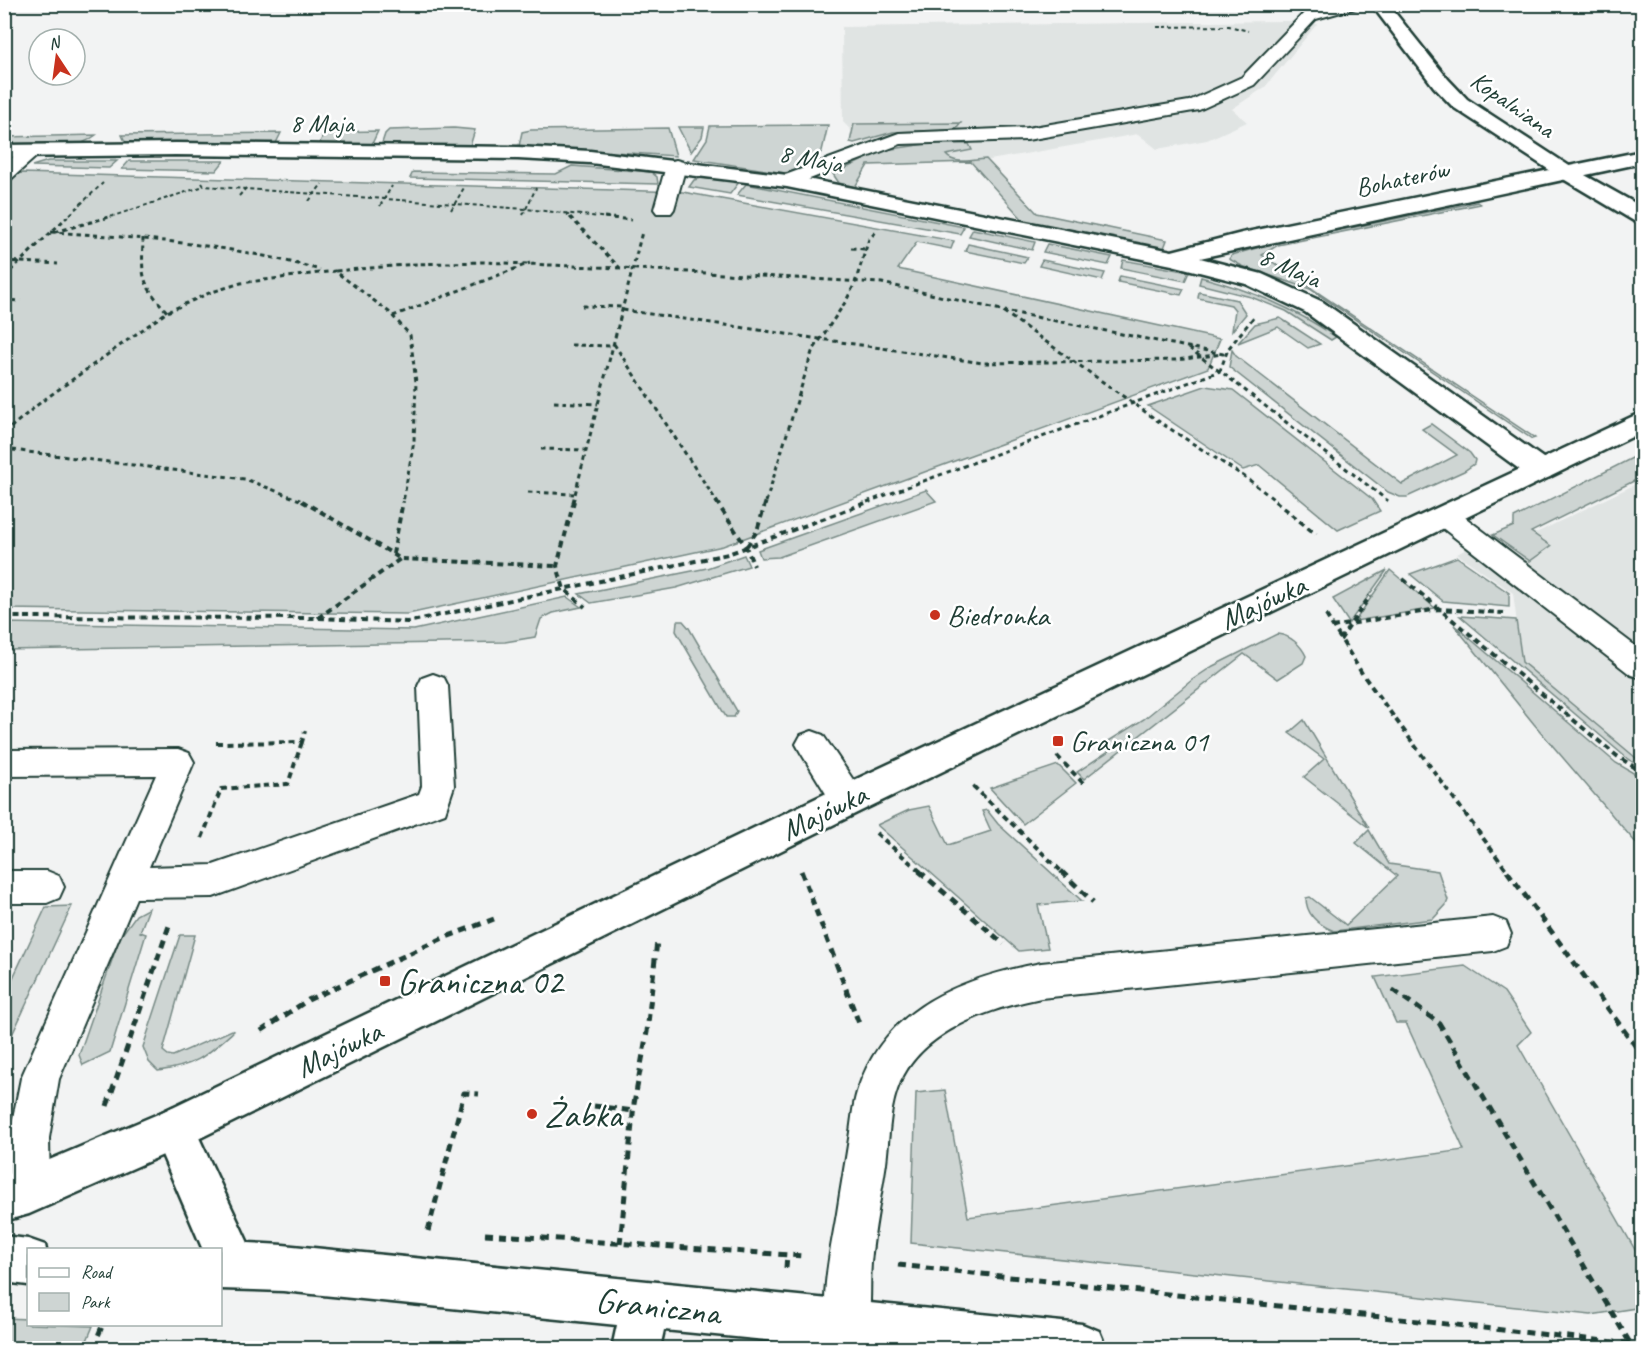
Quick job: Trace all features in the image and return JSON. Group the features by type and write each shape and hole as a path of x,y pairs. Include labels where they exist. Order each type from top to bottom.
{"street":[{"name":"Kopalniana","path":"1379,4 1441,83 1460,103 1567,173 1642,216"},
{"name":"8 Maja","path":"4,151 176,149 518,153 676,166 787,181 1174,258 1254,279 1314,307 1540,470"},
{"name":"Bohaterów","path":"1174,258 1242,240 1642,157"},
{"name":"Majówka","path":"17,1195 173,1129 848,800 1642,421"},
{"name":"Graniczna","path":"173,1129 220,1248"},
{"path":"4,1259 27,1262"},
{"name":"Graniczna","path":"227,1265 283,1268 641,1326 847,1324 1082,1348"}],"lane":[{"path":"787,181 899,139 1027,134 1193,106 1248,81 1310,16 1354,4"},
{"path":"4,176 31,151"},
{"path":"664,209 676,166"},
{"path":"1445,516 1642,667"},
{"path":"126,883 213,882 433,803 438,786 433,686"},
{"path":"812,744 848,800"},
{"path":"4,763 178,762 40,1078 17,1195"},
{"path":"4,887 47,887"},
{"path":"847,1324 850,1263 874,1103 881,1079 907,1040 932,1020 972,999 1046,981 1493,934"}],"path":[{"path":"1157,27 1229,26 1255,33"},
{"path":"309,201 326,178"},
{"path":"4,277 106,180"},
{"path":"380,206 396,180"},
{"path":"451,210 467,182"},
{"path":"523,215 538,184"},
{"path":"51,232 124,213 204,186"},
{"path":"246,188 455,203 645,221"},
{"path":"585,607 564,589 557,566 653,188 671,188"},
{"path":"566,213 620,268"},
{"path":"746,547 757,531 812,351 855,283 869,239 883,228"},
{"path":"51,232 214,244 276,257 323,271"},
{"path":"143,238 142,273 148,290 167,312"},
{"path":"851,248 866,249"},
{"path":"4,261 58,264"},
{"path":"393,316 532,262"},
{"path":"4,433 41,402 167,312 209,293 241,283 323,271 416,264 532,262 882,284 1223,354"},
{"path":"335,271 393,316 410,335 416,382 414,441 393,554"},
{"path":"4,300 21,301"},
{"path":"582,306 623,309 983,363 1176,360 1223,354"},
{"path":"1220,371 1223,354 1254,317 1248,308"},
{"path":"1002,310 1210,456 1248,479 1321,538"},
{"path":"571,345 614,345"},
{"path":"614,345 746,547 754,566"},
{"path":"1187,347 1394,506"},
{"path":"5,617 317,618 407,622 728,554 1220,371"},
{"path":"554,402 598,404"},
{"path":"541,448 586,450"},
{"path":"4,449 245,479 268,485 303,501 400,559 557,566"},
{"path":"528,492 574,494"},
{"path":"317,618 400,559"},
{"path":"1398,575 1617,756 1642,772"},
{"path":"1340,640 1371,595"},
{"path":"1332,627 1439,609 1506,613"},
{"path":"1325,615 1340,640 1642,1055"},
{"path":"106,1107 185,882 221,789 288,784 305,731"},
{"path":"207,743 302,742"},
{"path":"1056,756 1083,783"},
{"path":"971,784 1093,902"},
{"path":"873,830 1046,981"},
{"path":"799,867 881,1079"},
{"path":"620,1244 633,1111 658,947 655,930"},
{"path":"1384,983 1439,1023 1632,1347"},
{"path":"428,1231 464,1093 479,1094"},
{"path":"594,1106 633,1111"},
{"path":"416,1230 438,1232"},
{"path":"482,1234 788,1254 850,1263 897,1264 1632,1347 1642,1345"},
{"path":"897,1264 898,1253"},
{"path":"93,1348 102,1326"},
{"path":"458,1348 462,1336"}],"shaded area":[{"path":"1288,21 1317,24 1265,87 1232,109 1247,122 1207,140 1157,149 1138,134 990,160 879,159 843,122 842,27"},
{"path":"1642,481 1642,763 1522,662 1513,593 1457,554 1493,535 1530,561 1537,554 1551,547 1534,534"}],"green space":[{"path":"961,123 957,128 949,130 893,132 854,143 850,142 854,124"},
{"path":"828,125 822,151 816,159 804,168 785,173 694,159 707,139 710,126"},
{"path":"678,127 704,127 702,137 691,152"},
{"path":"454,128 475,130 470,146 381,146 389,130"},
{"path":"668,128 676,156 519,146 522,132 531,130"},
{"path":"378,131 371,146 323,145 320,142 325,132"},
{"path":"281,133 275,145 127,146 122,135"},
{"path":"96,135 76,145 52,148 5,147 4,137"},
{"path":"933,143 969,144 972,150 946,155 959,161 986,159 1037,213 1167,240 1164,248 1025,222 971,162 868,165 855,187 839,183 833,174 885,150"},
{"path":"48,161 117,161 109,168 32,166"},
{"path":"129,161 224,161 216,171 122,169"},
{"path":"572,166 651,172 657,177 658,184 410,178 413,172 556,174"},
{"path":"5,174 683,192 954,241 951,249 917,242 898,269 1220,339 1208,368 723,546 408,614 5,609"},
{"path":"702,178 739,182 730,194 689,187 694,180"},
{"path":"746,184 964,227 960,234 737,195"},
{"path":"1477,202 1480,204 1278,245 1262,255 1535,438 1532,439 1310,289 1242,266 1229,259 1232,255 1267,245"},
{"path":"973,229 1035,242 1032,250 969,236"},
{"path":"968,244 1028,257 1024,263 965,251"},
{"path":"1047,244 1112,257 1108,265 1043,252"},
{"path":"1042,260 1105,273 1102,280 1039,266"},
{"path":"1123,260 1189,272 1185,281 1121,268"},
{"path":"1120,276 1184,289 1181,295 1118,282"},
{"path":"1201,277 1271,301 1304,317 1336,337 1331,340 1286,311 1251,297 1199,284"},
{"path":"1199,292 1237,300 1246,314 1232,331 1235,310 1231,305 1198,298"},
{"path":"1280,318 1320,344 1308,348 1278,327 1238,343 1255,324"},
{"path":"1232,350 1236,356 1402,484 1457,455 1422,429 1431,424 1470,453 1475,460 1474,464 1464,471 1407,497 1388,492 1229,367"},
{"path":"1205,386 1233,390 1372,499 1380,511 1338,530 1259,465 1243,470 1148,406"},
{"path":"1642,453 1642,477 1531,532 1551,546 1530,561 1493,535 1514,526 1514,518"},
{"path":"926,490 936,501 779,557 761,558 758,550"},
{"path":"744,555 749,566 676,588 591,603 579,594 707,568"},
{"path":"1457,557 1509,593 1509,607 1443,601 1410,574"},
{"path":"1387,570 1349,623 1333,599"},
{"path":"1390,570 1435,608 1355,621"},
{"path":"567,597 581,607 553,613 541,619 535,637 505,642 5,650 5,623 414,630"},
{"path":"1460,616 1516,620 1522,662 1642,763 1642,767 1629,760"},
{"path":"677,621 683,621 689,628 737,711 734,717 726,717 676,631"},
{"path":"1454,625 1616,763 1642,778 1642,850 1534,724"},
{"path":"1277,634 1291,638 1298,644 1306,656 1303,663 1278,679 1244,654 1084,779 1077,772 1109,751 1104,744 1144,719 1192,680 1213,666"},
{"path":"1304,720 1369,828 1304,777 1324,759 1289,733"},
{"path":"1058,765 1076,783 1023,824 990,788"},
{"path":"929,806 948,845 991,831 982,811 987,810 998,824 1082,901 1038,905 1048,948 1019,951 877,825 909,810"},
{"path":"1369,830 1389,864 1438,871 1448,900 1433,919 1334,931 1323,926 1311,914 1306,898 1310,897 1346,925 1397,876 1356,843"},
{"path":"72,906 5,1050 5,995 46,907"},
{"path":"149,908 140,932 146,934 110,1052 83,1065 79,1055 120,937 136,915"},
{"path":"180,935 195,935 163,1051 173,1056 234,1031 216,1047 191,1063 158,1071 149,1062 143,1047"},
{"path":"1465,966 1504,992 1531,1032 1518,1045 1642,1262 1642,1307 1591,1315 911,1243 916,1093 945,1090 968,1217 1464,1150 1406,1023 1396,1023 1375,977"},
{"path":"4,1318 27,1319 27,1326 93,1326 84,1348 5,1348"}],"place":[{"name":"Biedronka","path":"935,615"},
{"name":"Graniczna 01","path":"1058,741"},
{"name":"Graniczna 02","path":"385,981"},
{"name":"Żabka","path":"532,1114"}]}
